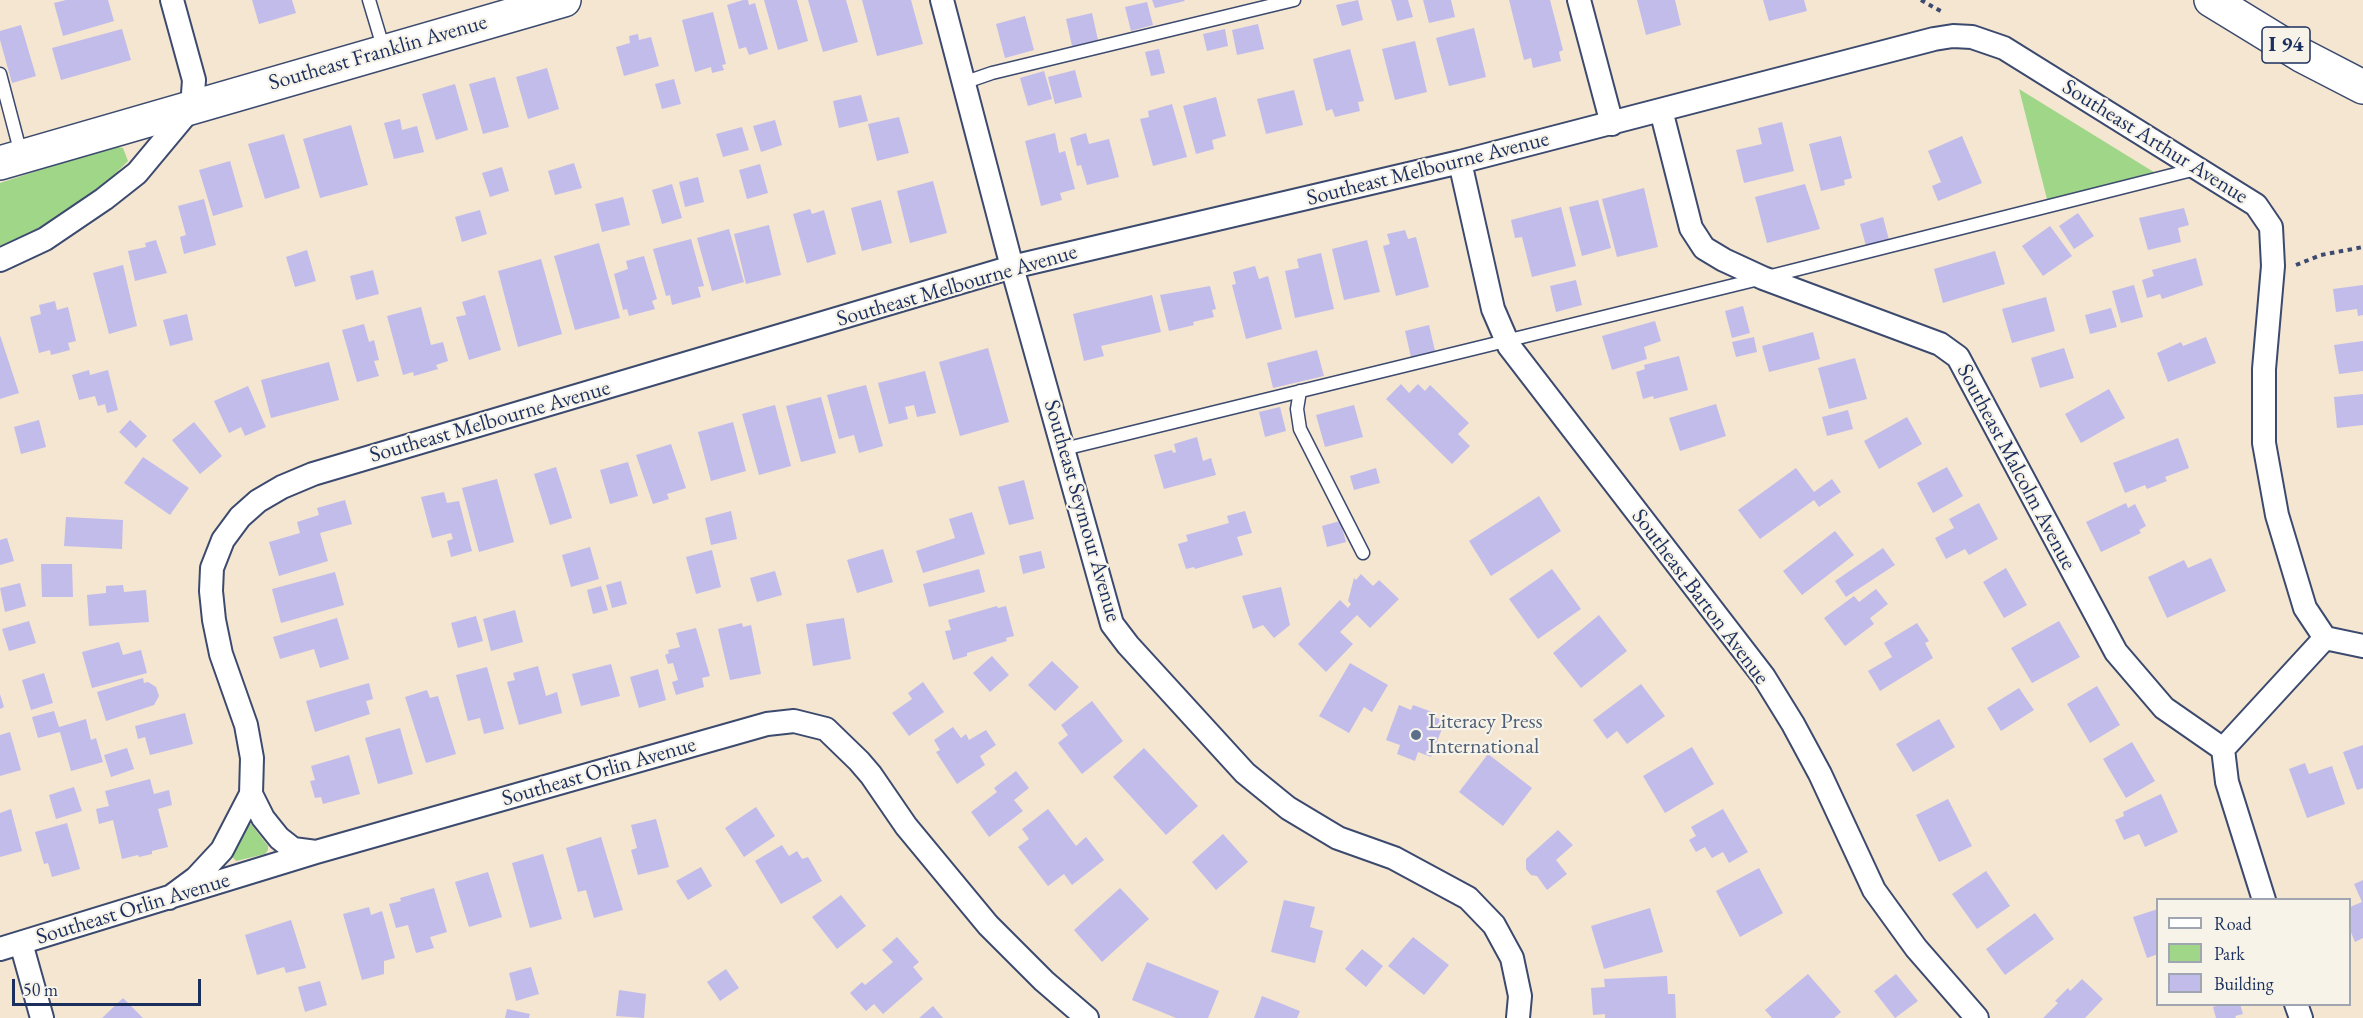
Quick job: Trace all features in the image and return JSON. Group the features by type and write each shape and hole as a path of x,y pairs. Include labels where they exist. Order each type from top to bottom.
{"main road":[{"name":"Southeast Franklin Avenue","path":"11,160 561,0"},
{"name":"I 94","path":"2211,0 2301,55 2363,87"}],"street":[{"path":"0,260 45,239 104,199 137,173 192,107 194,80 172,0"},
{"name":"Southeast Seymour Avenue","path":"942,0 1012,267 1112,624 1128,645 1245,773 1288,808 1338,838 1394,858 1468,898 1494,925 1512,958 1520,996 1518,1018"},
{"path":"1580,0 1612,124"},
{"name":"Southeast Melbourne Avenue","path":"169,898 196,878 222,850 251,794 252,758 246,725 221,654 213,620 212,568 223,540 240,517 258,501 282,487 313,474 1012,267 1460,162 1934,39 1953,36 1972,37"},
{"name":"Southeast Arthur Avenue","path":"1972,37 2004,48 2256,205 2271,226 2273,266 2264,369 2264,442 2277,515 2294,578 2305,608 2325,638"},
{"name":"Southeast Malcolm Avenue","path":"1661,110 1690,228 1704,248 1764,279 1940,344 1958,357 2116,652 2164,708 2223,749"},
{"name":"Southeast Barton Avenue","path":"1460,162 1493,309 1507,342 1540,388 1764,677 1793,723 1820,774 1874,890 1917,948 1977,1018"},
{"path":"2263,898 2227,782 2223,749 2325,638 2363,646"},
{"name":"Southeast Orlin Avenue","path":"11,946 316,852 767,724 794,721 826,729 859,760 872,775 906,826 988,925 1044,981 1087,1018"},
{"name":"Southeast Melbourne Avenue","path":"251,794 263,818 279,838 293,849 316,852"},
{"path":"11,946 42,1018"}],"lane":[{"path":"369,0 384,51"},
{"path":"963,83 1294,0"},
{"path":"0,74 11,160"},
{"path":"1064,449 1764,279 2196,169"},
{"path":"1300,392 1297,409 1300,429 1363,553"}],"path":[{"path":"2290,267 2321,255 2363,247"}],"green space":[{"path":"2019,89 2157,174 2048,203"},
{"path":"112,146 123,148 128,161 103,186 47,224 0,246 0,183"},
{"path":"251,824 268,846 268,850 265,854 236,861 231,855 247,825"}],"building":[{"path":"66,0 108,0 114,21 63,36 54,3"},
{"path":"252,0 292,0 296,13 259,24"},
{"path":"748,0 749,5 755,3 768,49 749,55 746,47 739,49 727,5"},
{"path":"764,0 797,0 808,41 778,50"},
{"path":"808,0 846,0 858,42 823,52"},
{"path":"862,0 911,0 923,44 877,56"},
{"path":"1152,0 1184,0 1185,1 1155,8"},
{"path":"1358,0 1363,20 1342,26 1336,5"},
{"path":"1391,0 1408,0 1413,17 1397,21"},
{"path":"1423,0 1451,0 1455,17 1429,23"},
{"path":"1509,0 1550,0 1563,50 1559,52 1561,61 1533,68 1531,58 1524,60"},
{"path":"1637,0 1675,0 1681,25 1646,35"},
{"path":"1763,0 1804,0 1807,11 1769,21"},
{"path":"1147,2 1153,25 1131,31 1125,7"},
{"path":"713,12 726,64 722,65 724,70 712,73 711,67 695,72 682,20"},
{"path":"1092,13 1098,40 1072,46 1066,19"},
{"path":"1025,16 1034,50 1005,58 996,24"},
{"path":"1258,24 1264,49 1237,55 1232,30"},
{"path":"21,25 36,76 12,83 0,40 0,31"},
{"path":"1474,28 1486,77 1449,86 1436,38"},
{"path":"122,29 131,60 61,80 52,48"},
{"path":"1225,29 1228,46 1207,51 1203,34"},
{"path":"638,34 639,40 651,37 659,66 624,76 616,47 630,43 629,36"},
{"path":"1415,41 1427,92 1395,100 1382,49"},
{"path":"1159,49 1165,73 1151,76 1145,52"},
{"path":"1350,49 1364,101 1358,102 1360,111 1335,117 1332,109 1326,111 1313,59"},
{"path":"547,68 559,109 528,119 516,77"},
{"path":"1075,70 1082,97 1055,104 1048,77"},
{"path":"1044,71 1052,99 1028,106 1020,78"},
{"path":"495,77 509,127 483,134 469,84"},
{"path":"674,79 681,104 662,109 655,84"},
{"path":"455,84 468,130 436,140 422,94"},
{"path":"1294,90 1303,125 1266,134 1257,99"},
{"path":"861,95 868,121 839,128 833,101"},
{"path":"1216,97 1226,136 1212,140 1214,149 1196,154 1183,106"},
{"path":"1172,104 1187,157 1153,166 1140,119 1149,117 1148,111"},
{"path":"899,117 909,153 877,161 868,124"},
{"path":"400,119 402,130 417,126 424,152 394,159 384,123"},
{"path":"775,120 782,145 761,152 753,126"},
{"path":"1782,122 1794,171 1744,183 1736,150 1762,144 1758,128"},
{"path":"351,125 368,185 320,198 303,139"},
{"path":"742,127 749,150 723,157 716,134"},
{"path":"1055,133 1059,153 1065,151 1075,189 1060,193 1062,200 1041,206 1025,141"},
{"path":"1086,133 1089,144 1109,139 1119,177 1087,185 1081,165 1077,166 1070,138"},
{"path":"284,134 300,188 265,199 248,144"},
{"path":"1841,136 1852,178 1844,180 1845,185 1821,191 1809,144"},
{"path":"1962,136 1982,183 1938,201 1932,186 1941,182 1928,151"},
{"path":"230,161 243,207 213,216 199,170"},
{"path":"574,163 582,188 555,195 548,171"},
{"path":"760,164 768,193 747,199 739,170"},
{"path":"502,167 509,191 490,197 482,173"},
{"path":"698,177 704,202 685,207 679,182"},
{"path":"933,181 947,233 910,243 897,191"},
{"path":"672,184 682,218 662,224 652,190"},
{"path":"1805,184 1820,229 1767,243 1755,197"},
{"path":"1644,188 1658,247 1617,257 1602,199"},
{"path":"623,197 630,225 602,232 595,204"},
{"path":"204,199 216,245 184,254 180,237 186,235 178,206"},
{"path":"881,200 892,243 862,251 851,208"},
{"path":"1598,200 1611,248 1582,256 1569,207"},
{"path":"1561,207 1576,266 1532,277 1522,237 1515,238 1511,220"},
{"path":"2184,208 2189,225 2178,228 2181,242 2148,250 2139,218"},
{"path":"810,209 812,214 824,210 836,254 807,263 793,214"},
{"path":"480,210 487,234 462,242 455,217"},
{"path":"2078,213 2094,236 2074,249 2059,226"},
{"path":"1883,217 1889,240 1866,246 1860,224"},
{"path":"769,225 781,275 746,284 734,234"},
{"path":"2050,226 2072,256 2043,276 2022,246"},
{"path":"729,229 744,282 712,291 697,238"},
{"path":"1405,230 1408,239 1416,237 1429,287 1396,296 1383,246 1390,244 1387,234"},
{"path":"691,239 704,286 698,287 701,297 672,305 670,295 666,296 653,249"},
{"path":"156,240 167,273 135,281 128,251 146,247 145,243"},
{"path":"1367,240 1380,292 1344,300 1332,249"},
{"path":"599,243 620,318 575,330 554,256"},
{"path":"307,250 316,281 295,287 286,257"},
{"path":"1995,251 2005,284 1943,303 1934,269"},
{"path":"1321,253 1334,309 1295,318 1285,271 1299,268 1297,259"},
{"path":"644,256 657,299 652,301 655,309 629,316 627,309 623,310 614,274 628,269 626,261"},
{"path":"2196,258 2203,285 2162,299 2160,294 2147,298 2142,280 2154,276 2152,270"},
{"path":"541,259 562,334 518,347 498,271"},
{"path":"123,265 137,326 109,334 93,273"},
{"path":"1255,266 1259,279 1268,276 1282,329 1246,339 1232,285 1236,284 1233,272"},
{"path":"373,270 379,294 356,300 350,276"},
{"path":"1576,280 1582,305 1556,312 1550,286"},
{"path":"2134,285 2143,317 2121,323 2112,291"},
{"path":"2363,285 2363,315 2358,316 2357,309 2336,312 2333,289"},
{"path":"1210,286 1216,309 1212,310 1214,317 1169,331 1160,295"},
{"path":"485,295 501,350 469,360 456,317 466,315 462,302"},
{"path":"1152,295 1161,332 1101,346 1104,356 1084,361 1073,314"},
{"path":"2046,297 2055,331 2012,343 2002,309"},
{"path":"55,301 57,310 68,307 76,341 68,343 70,350 51,355 50,350 39,353 30,317 41,314 39,305"},
{"path":"1743,306 1750,333 1732,338 1725,311"},
{"path":"421,307 431,345 443,342 448,361 436,365 438,369 414,376 413,372 403,375 387,316"},
{"path":"2111,308 2117,327 2090,334 2085,315"},
{"path":"187,314 193,340 170,346 163,320"},
{"path":"1655,321 1661,341 1644,347 1647,359 1612,370 1602,336"},
{"path":"364,324 369,342 374,340 379,360 374,361 379,376 357,382 342,330"},
{"path":"1429,325 1435,351 1411,357 1405,331"},
{"path":"1813,332 1820,359 1769,372 1762,346"},
{"path":"0,335 19,393 0,399"},
{"path":"1754,337 1757,352 1736,357 1732,342"},
{"path":"2206,337 2216,363 2168,382 2157,353 2181,342 2183,346"},
{"path":"2363,341 2363,371 2339,374 2334,345"},
{"path":"988,348 1009,422 960,436 939,362"},
{"path":"2064,348 2074,378 2040,388 2031,358"},
{"path":"1317,350 1324,376 1273,388 1267,363"},
{"path":"1679,356 1688,390 1654,399 1653,396 1643,399 1636,372 1645,369 1644,365"},
{"path":"1855,358 1867,399 1829,409 1818,368"},
{"path":"329,362 339,400 271,418 261,380"},
{"path":"89,370 90,375 108,370 118,410 107,413 105,404 98,406 95,396 79,400 72,375"},
{"path":"925,371 936,413 917,417 914,405 905,407 908,419 889,424 878,383"},
{"path":"1401,384 1409,393 1418,384 1425,391 1430,385 1469,423 1458,434 1470,446 1452,464 1386,399"},
{"path":"866,385 883,446 859,453 854,435 839,439 827,395"},
{"path":"248,386 266,427 245,436 241,427 229,433 214,401"},
{"path":"2109,389 2125,418 2081,443 2065,414"},
{"path":"2363,394 2363,425 2337,428 2334,397"},
{"path":"821,397 836,453 801,462 786,406"},
{"path":"1716,404 1726,436 1680,451 1669,418"},
{"path":"775,405 791,466 759,475 742,414"},
{"path":"1354,405 1363,437 1325,447 1316,415"},
{"path":"1280,407 1286,431 1265,437 1259,412"},
{"path":"1848,410 1853,429 1827,436 1822,417"},
{"path":"1907,417 1922,444 1879,469 1864,441"},
{"path":"39,420 46,447 21,454 14,427"},
{"path":"130,420 147,436 136,448 119,432"},
{"path":"194,422 222,456 200,474 172,440"},
{"path":"733,422 746,471 711,481 698,432"},
{"path":"1197,437 1203,461 1211,458 1216,475 1164,489 1154,455 1172,450 1173,453 1176,452 1174,444"},
{"path":"2178,438 2189,468 2165,477 2167,481 2147,489 2145,485 2125,493 2113,463"},
{"path":"671,444 686,488 667,494 669,499 653,504 636,455"},
{"path":"143,457 189,488 170,515 124,483"},
{"path":"628,462 638,496 610,504 600,470"},
{"path":"556,467 572,518 550,525 534,474"},
{"path":"1947,467 1963,496 1933,513 1917,483"},
{"path":"1376,468 1380,483 1354,490 1350,476"},
{"path":"1796,468 1814,492 1832,479 1841,492 1819,507 1814,500 1760,539 1738,510"},
{"path":"497,479 514,542 479,552 462,488"},
{"path":"1024,480 1034,519 1009,525 998,487"},
{"path":"444,492 447,503 459,501 472,551 451,557 447,541 453,539 451,533 432,538 421,497"},
{"path":"1539,496 1561,531 1491,576 1469,541"},
{"path":"345,500 352,524 320,533 328,561 279,576 269,542 300,533 297,522 319,515 317,508"},
{"path":"1979,503 1998,539 1969,555 1965,549 1946,559 1935,538 1954,528 1949,519"},
{"path":"2126,503 2128,508 2135,504 2146,526 2139,530 2141,533 2101,552 2086,522"},
{"path":"731,511 737,539 711,545 705,518"},
{"path":"1245,511 1252,533 1237,537 1243,555 1195,569 1194,567 1186,569 1178,544 1188,541 1186,535 1229,523 1227,516"},
{"path":"972,512 985,554 923,573 916,551 955,538 949,519"},
{"path":"66,517 123,520 122,549 64,546"},
{"path":"1340,521 1346,542 1327,547 1322,526"},
{"path":"1835,531 1854,555 1802,595 1783,571"},
{"path":"7,538 14,561 0,565 0,540"},
{"path":"590,547 599,579 571,587 562,555"},
{"path":"1883,548 1895,565 1846,597 1835,581"},
{"path":"883,549 893,582 857,593 847,560"},
{"path":"712,550 721,587 696,594 686,557"},
{"path":"1041,551 1045,568 1023,574 1019,556"},
{"path":"2211,558 2226,591 2167,618 2148,577 2184,560 2188,568"},
{"path":"41,564 72,564 73,597 42,597"},
{"path":"2006,568 2027,605 2004,618 1983,582"},
{"path":"979,569 985,592 929,607 923,584"},
{"path":"1552,569 1581,609 1538,639 1509,599"},
{"path":"775,571 782,595 757,602 750,578"},
{"path":"335,572 344,605 281,623 272,589"},
{"path":"1361,574 1373,586 1379,580 1399,599 1370,628 1357,615 1340,632 1353,644 1326,672 1298,644 1340,600 1348,608 1351,604 1348,601 1354,578 1356,580"},
{"path":"621,581 627,604 612,608 606,585"},
{"path":"20,583 26,606 5,612 0,588"},
{"path":"123,585 124,592 146,590 149,622 89,626 87,595 106,593 106,586"},
{"path":"601,586 608,610 593,614 587,590"},
{"path":"1281,587 1290,625 1274,638 1263,625 1253,629 1242,596"},
{"path":"1876,589 1888,604 1870,618 1874,624 1845,646 1824,618 1854,596 1859,602"},
{"path":"997,606 998,608 1006,606 1014,636 1006,638 1007,641 967,653 967,656 953,660 945,631 951,630 948,620"},
{"path":"515,610 523,642 491,651 483,619"},
{"path":"1599,615 1627,651 1581,688 1553,653"},
{"path":"476,616 483,641 458,648 451,623"},
{"path":"337,618 349,659 320,668 314,649 280,659 273,637"},
{"path":"844,618 851,659 813,666 806,624"},
{"path":"29,621 36,643 9,651 2,629"},
{"path":"2059,621 2080,657 2032,683 2011,648"},
{"path":"742,623 743,627 751,625 761,674 730,680 718,629"},
{"path":"1917,623 1929,641 1925,643 1933,658 1880,691 1868,671 1892,657 1884,643"},
{"path":"696,628 710,676 702,678 704,687 676,695 672,682 678,680 673,663 668,664 665,655 669,653 668,650 680,647 676,633"},
{"path":"119,642 123,655 141,650 147,673 92,688 82,652"},
{"path":"992,656 1009,675 990,692 973,673"},
{"path":"1052,661 1079,687 1055,711 1028,685"},
{"path":"1350,663 1388,685 1372,712 1364,707 1349,733 1319,716"},
{"path":"611,664 620,696 581,706 572,674"},
{"path":"538,666 546,696 557,692 562,713 519,725 507,682 515,680 513,673"},
{"path":"487,667 504,729 484,734 480,718 468,721 456,675"},
{"path":"658,669 666,700 639,708 630,677"},
{"path":"44,673 53,703 31,710 22,680"},
{"path":"143,678 144,683 148,682 156,687 159,696 154,705 106,721 97,692"},
{"path":"923,682 944,712 909,736 892,713 912,699 908,693"},
{"path":"369,683 373,699 366,701 370,714 315,732 306,701"},
{"path":"1641,684 1665,716 1627,744 1617,731 1607,739 1593,720"},
{"path":"2097,686 2120,725 2090,743 2067,704"},
{"path":"2019,688 2034,710 2001,731 1987,708"},
{"path":"427,690 430,698 438,696 456,754 426,763 405,697"},
{"path":"0,694 4,707 0,709"},
{"path":"1092,701 1123,741 1082,774 1058,743 1068,735 1061,725"},
{"path":"1399,705 1411,710 1413,705 1435,713 1434,717 1445,721 1431,757 1418,752 1415,761 1397,754 1400,745 1386,740"},
{"path":"54,711 59,727 86,719 91,740 96,738 103,762 71,771 60,732 38,738 32,717"},
{"path":"185,713 193,744 150,755 145,737 138,739 135,726"},
{"path":"1939,719 1955,747 1913,772 1896,744"},
{"path":"953,727 961,738 966,734 969,740 986,730 996,745 980,756 985,765 957,784 936,752 940,750 934,740"},
{"path":"400,728 413,774 378,784 365,738"},
{"path":"10,732 21,770 0,776 0,735"},
{"path":"2132,742 2155,781 2126,798 2103,759"},
{"path":"2363,745 2363,788 2357,790 2343,752"},
{"path":"1692,747 1714,784 1665,813 1643,776"},
{"path":"127,748 134,769 111,777 104,755"},
{"path":"1144,748 1198,806 1166,835 1113,777"},
{"path":"1488,754 1532,788 1503,826 1459,792"},
{"path":"349,755 360,794 323,804 321,797 315,798 310,781 315,780 311,766"},
{"path":"2305,763 2309,774 2332,766 2345,804 2307,818 2289,769"},
{"path":"1016,771 1029,788 1014,800 1023,811 989,837 971,812 997,792 994,788"},
{"path":"150,779 154,794 169,790 172,805 158,809 168,847 152,851 152,854 122,859 113,820 99,824 96,809 109,806 105,791"},
{"path":"74,787 82,811 56,819 49,795"},
{"path":"2161,794 2178,832 2145,847 2139,834 2124,840 2115,820 2124,816 2123,812"},
{"path":"1948,799 1972,846 1939,862 1916,815"},
{"path":"756,807 775,836 744,857 725,828"},
{"path":"11,809 22,851 0,857 0,813"},
{"path":"1048,809 1076,846 1086,837 1104,860 1072,885 1064,874 1048,886 1018,847 1029,839 1022,829"},
{"path":"1723,809 1748,852 1729,863 1723,852 1712,858 1705,847 1696,852 1689,840 1696,836 1691,827"},
{"path":"656,819 669,867 638,875 631,850 637,848 631,825"},
{"path":"67,823 80,869 52,877 48,863 44,864 35,832"},
{"path":"1558,830 1573,845 1556,860 1567,874 1547,890 1537,876 1531,875 1526,869 1526,859"},
{"path":"1223,834 1248,862 1216,890 1192,862"},
{"path":"601,837 623,910 594,918 586,890 578,892 566,848"},
{"path":"782,845 789,856 797,851 802,859 808,857 822,881 781,904 755,861"},
{"path":"543,854 562,919 530,928 512,863"},
{"path":"701,867 712,886 688,900 676,881"},
{"path":"1759,868 1783,913 1740,937 1716,891"},
{"path":"1986,871 2010,906 1977,929 1952,894"},
{"path":"488,872 502,917 469,927 455,882"},
{"path":"2363,880 2363,938 2355,942 2351,932 2351,907 2362,902 2354,884"},
{"path":"434,888 447,932 430,937 434,948 416,953 408,925 396,928 389,904 401,901 400,898"},
{"path":"1120,888 1149,919 1102,962 1074,930"},
{"path":"841,895 866,926 837,949 812,917"},
{"path":"1284,900 1315,907 1310,927 1323,931 1315,963 1271,952"},
{"path":"369,907 371,915 382,911 395,958 384,961 384,974 362,980 343,914"},
{"path":"1650,908 1663,952 1604,969 1591,926"},
{"path":"2156,910 2156,955 2147,958 2133,917"},
{"path":"2035,913 2054,939 2005,975 1986,949"},
{"path":"291,920 306,968 286,973 284,967 257,975 245,935"},
{"path":"897,937 919,962 913,967 923,979 883,1014 874,1004 866,1011 850,993 862,982 865,985 893,962 882,950"},
{"path":"1413,937 1449,965 1424,995 1388,966"},
{"path":"1362,949 1383,966 1366,987 1345,969"},
{"path":"1147,962 1219,991 1208,1018 1176,1018 1132,1000"},
{"path":"531,967 539,994 516,1001 509,973"},
{"path":"726,969 739,988 720,1001 707,982"},
{"path":"1808,974 1841,1012 1834,1018 1772,1018 1765,1010"},
{"path":"1896,974 1918,1001 1895,1018 1874,991"},
{"path":"1667,976 1668,994 1675,994 1676,1018 1605,1018 1605,1014 1593,1015 1591,988 1605,987 1604,979"},
{"path":"2082,979 2103,999 2085,1018 2043,1018 2058,1003 2055,1001 2068,988 2070,991"},
{"path":"320,981 327,1005 305,1012 298,987"},
{"path":"619,990 646,994 644,1018 616,1016"},
{"path":"1262,996 1300,1011 1297,1018 1254,1018"},
{"path":"123,998 143,1018 102,1018"},
{"path":"933,1006 943,1018 919,1018"},
{"path":"2241,1006 2243,1014 2235,1016 2236,1018 2216,1018 2213,1007"},
{"path":"507,1009 530,1014 529,1018 505,1018"}],"place":[{"name":"Literacy Press International","path":"1416,735"}]}
